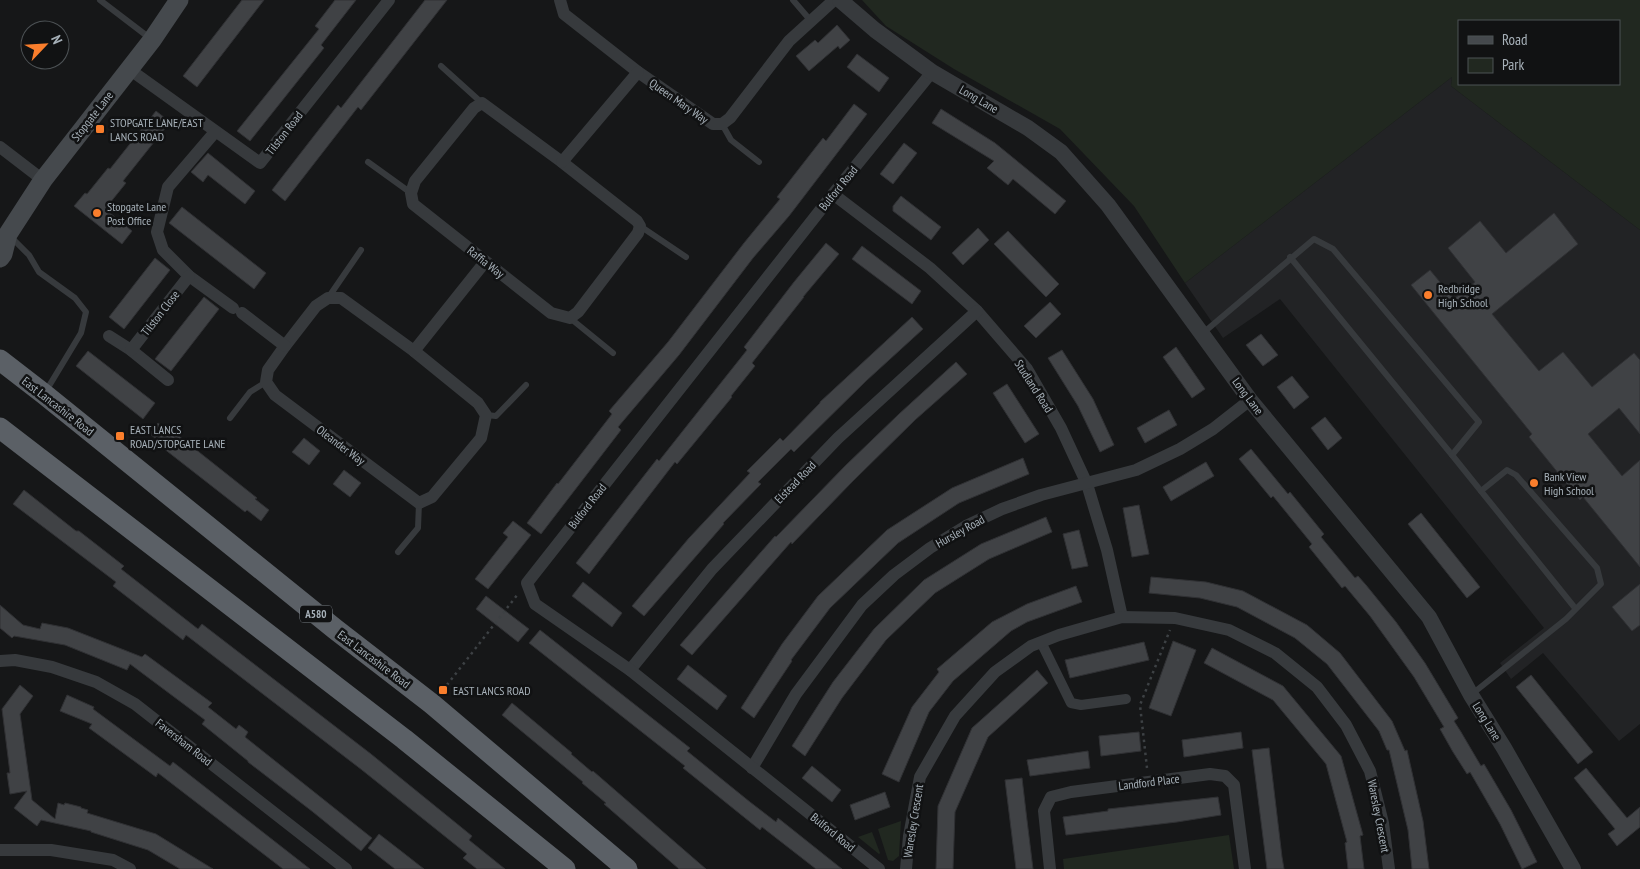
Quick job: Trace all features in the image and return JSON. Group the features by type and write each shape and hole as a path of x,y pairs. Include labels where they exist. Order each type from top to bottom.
{"highway":[{"name":"East Lancashire Road","path":"1,360 335,630 432,704 627,869"},
{"path":"0,428 404,739 565,869"}],"main road":[{"name":"Stopgate Lane","path":"0,258 3,254 4,236 43,180 152,40 179,0"}],"street":[{"name":"Tilston Road","path":"129,69 260,163 389,0"},
{"name":"Queen Mary Way","path":"558,1 564,14 638,72 712,124 722,124 730,118 789,40 834,0"},
{"name":"Long Lane","path":"840,0 875,30 932,72 1028,128 1061,152 1108,205 1250,400 1429,617 1471,696 1504,748 1573,869"},
{"path":"562,162 638,72"},
{"name":"Bulford Road","path":"879,869 630,670 535,604 527,583 833,194 932,72"},
{"path":"411,193 415,181 474,108 482,103 637,220 640,226 638,233 578,312 570,318"},
{"path":"215,132 168,186 157,232 163,250 189,276 285,346"},
{"path":"0,147 43,180"},
{"name":"Raffia Way","path":"411,193 413,204 485,262 551,313 570,318"},
{"name":"Studland Road","path":"833,194 930,268 977,311 1026,369 1061,428 1087,484 1107,550 1122,617"},
{"path":"414,351 485,262"},
{"name":"Tilston Close","path":"131,350 189,276"},
{"path":"266,382 268,370 285,346 316,306 328,298 341,298 414,351 478,403 486,416 481,438 432,497 419,503"},
{"name":"Elstead Road","path":"630,670 712,569 838,438 977,311"},
{"path":"108,336 131,350 168,380"},
{"name":"Oleander Way","path":"266,382 275,394 419,503"},
{"name":"Hursley Road","path":"752,768 796,694 862,605 894,575 930,548 966,526 1002,509 1042,495 1136,470 1180,449 1213,429 1250,400"},
{"name":"Waresley Crescent","path":"906,869 909,836 920,777 955,716 995,672 1031,646 1059,634 1122,617 1175,618 1229,630 1275,653 1317,687 1346,725 1370,771 1383,823 1388,869"},
{"path":"1041,642 1071,703 1081,704 1126,699"},
{"name":"Faversham Road","path":"0,661 15,660 52,667 96,682 136,704 346,869"},
{"name":"Landford Place","path":"1050,869 1044,811 1051,797 1071,792 1210,774 1225,776 1234,786 1245,869"},
{"path":"0,850 51,850 113,860 130,869"}],"lane":[{"path":"100,0 152,40"},
{"path":"793,0 811,21"},
{"path":"441,66 482,103"},
{"path":"722,124 731,140 759,162"},
{"path":"368,162 411,193"},
{"path":"640,226 686,257"},
{"path":"4,236 29,255 39,272 75,298 86,312 81,333 44,394"},
{"path":"1202,333 1290,257 1314,239 1333,249 1479,422 1452,455"},
{"path":"328,298 361,250"},
{"path":"1290,257 1575,608"},
{"path":"570,318 613,353"},
{"path":"230,418 250,392 266,382"},
{"path":"486,416 496,416 526,385"},
{"path":"1471,696 1566,619 1601,584 1597,568 1516,475 1507,470 1481,491"},
{"path":"398,552 418,528 419,503"}],"path":[{"path":"432,704 527,583"},
{"path":"1149,782 1140,705 1175,618"}],"shaded area":[{"name":"Bank View High School","path":"1452,77 1451,86 1640,230 1640,724 1619,741 1543,653 1511,679 1500,663 1544,628 1280,299 1223,338 1185,283"}],"green space":[{"path":"862,0 1640,0 1640,230 1451,86 1452,77 1185,283 1134,206 1060,129 954,69 886,26"},
{"path":"901,821 899,856 893,861 888,860 878,829"},
{"path":"872,832 880,853 879,854 858,837"},
{"path":"1229,835 1234,869 1064,869 1063,859"}],"building":[{"path":"242,0 264,0 197,87 183,76"},
{"path":"335,0 356,0 321,45 324,48 250,141 237,131 319,29 315,26"},
{"path":"425,0 447,0 361,110 358,107 285,201 272,190 338,105 341,108"},
{"path":"837,25 850,40 840,49 838,46 809,71 796,56 815,40 818,43"},
{"path":"857,54 889,78 879,92 847,67"},
{"path":"854,104 867,114 679,355 618,427 621,430 541,534 527,523 612,414 609,411 668,342 780,199 777,197 823,138 826,141"},
{"path":"941,109 995,143 1066,201 1055,214 1013,179 1008,185 987,168 994,161 932,123"},
{"path":"156,111 170,122 123,181 126,183 105,209 132,231 122,244 74,206 85,193 87,194 108,168 110,169"},
{"path":"904,143 917,153 893,184 880,174"},
{"path":"208,153 255,191 245,204 208,175 203,182 191,172"},
{"path":"901,196 941,227 931,240 893,211 893,206"},
{"path":"182,207 266,273 254,289 169,223"},
{"path":"1554,213 1578,244 1492,314 1539,371 1563,352 1592,387 1634,353 1640,360 1640,434 1619,408 1588,434 1622,476 1640,460 1640,567 1583,497 1580,500 1529,437 1532,434 1411,285 1430,270 1454,299 1475,282 1448,248 1480,221 1506,253"},
{"path":"978,228 989,240 963,265 952,253"},
{"path":"1008,231 1059,284 1046,297 994,244"},
{"path":"826,243 839,254 752,363 755,366 732,397 677,464 675,462 589,574 576,563 657,459 659,461 747,350 744,347"},
{"path":"862,246 921,291 912,304 852,259"},
{"path":"155,258 170,270 124,329 109,317"},
{"path":"204,297 219,309 171,371 155,359"},
{"path":"1050,302 1061,314 1036,338 1024,326"},
{"path":"912,317 923,329 866,381 794,452 791,449 758,482 761,484 723,523 644,616 632,606 689,538 750,473 747,471 780,438 783,441 820,402"},
{"path":"1261,334 1278,355 1263,366 1246,345"},
{"path":"1176,347 1205,389 1192,398 1163,357"},
{"path":"1062,350 1093,399 1114,445 1100,452 1078,406 1048,358"},
{"path":"88,351 155,403 143,419 76,366"},
{"path":"956,362 967,374 915,420 792,544 791,542 692,655 680,645 775,536 899,414"},
{"path":"1292,376 1309,397 1294,409 1277,387"},
{"path":"1007,384 1039,434 1025,443 993,393"},
{"path":"1169,410 1177,425 1145,443 1137,428"},
{"path":"1325,417 1342,438 1328,450 1311,428"},
{"path":"158,423 173,435 175,433 257,498 255,499 269,510 261,521 247,510 245,512 163,448 165,446 150,434"},
{"path":"304,438 320,451 309,465 292,452"},
{"path":"1251,449 1288,494 1290,492 1324,534 1321,537 1355,578 1358,576 1366,585 1396,622 1425,663 1458,718 1454,721 1481,766 1484,764 1511,810 1537,862 1522,869 1500,824 1470,772 1467,774 1453,752 1440,729 1444,727 1414,677 1370,616 1345,586 1342,588 1309,547 1312,544 1273,496 1271,498 1239,459"},
{"path":"1023,458 1029,474 959,503 898,543 830,608 791,660 754,718 741,708 782,644 818,596 887,530 952,488"},
{"path":"1206,462 1214,476 1171,501 1163,487"},
{"path":"344,470 361,483 350,497 333,484"},
{"path":"24,490 124,566 121,569 198,629 202,624 371,754 472,836 469,840 505,869 477,869 463,858 467,854 362,770 186,635 183,640 113,586 116,582 13,504"},
{"path":"1139,505 1149,554 1132,557 1123,508"},
{"path":"1421,513 1480,587 1467,598 1408,524"},
{"path":"1046,517 1052,532 989,559 935,593 886,640 842,698 805,756 792,746 833,682 874,629 924,580 981,544"},
{"path":"513,521 531,535 488,589 475,579 508,537 503,533"},
{"path":"1079,530 1088,566 1072,569 1063,534"},
{"path":"1151,577 1206,582 1243,591 1307,625 1340,653 1392,721 1405,751 1407,750 1423,821 1429,869 1412,869 1408,830 1389,750 1387,750 1379,731 1327,664 1295,638 1237,607 1200,598 1149,593"},
{"path":"583,582 622,613 612,627 572,596"},
{"path":"1640,584 1640,625 1632,631 1612,607"},
{"path":"1076,586 1082,602 1027,622 1011,631 953,681 929,712 899,782 882,774 912,707 939,672 937,669 992,622 1027,604"},
{"path":"486,596 529,629 518,642 476,609"},
{"path":"0,605 23,625 40,629 42,623 68,628 142,657 145,654 212,703 208,707 236,729 239,725 248,732 245,737 372,838 361,851 202,724 205,720 130,664 127,670 65,645 14,636 12,638 0,628"},
{"path":"540,630 690,748 687,751 750,802 776,822 778,818 842,869 816,869 762,827 760,830 683,768 685,766 529,643"},
{"path":"1173,641 1196,650 1171,716 1149,708"},
{"path":"1144,642 1149,660 1070,678 1065,660"},
{"path":"1212,648 1283,686 1341,756 1363,835 1360,836 1364,869 1348,869 1345,843 1347,842 1326,764 1273,700 1204,663"},
{"path":"688,665 727,696 717,710 677,679"},
{"path":"1037,670 1048,683 988,737 955,812 953,869 936,869 938,806 972,728"},
{"path":"1531,675 1593,752 1578,764 1516,687"},
{"path":"20,685 33,696 20,714 32,800 55,819 58,803 64,805 65,803 88,810 87,813 156,834 213,869 180,869 148,850 91,831 41,820 37,826 14,808 27,791 10,794 7,773 10,773 2,709"},
{"path":"67,695 94,707 93,709 170,766 173,762 310,869 283,869 158,773 156,777 89,728 92,724 60,711"},
{"path":"512,703 706,869 679,869 604,804 606,803 583,782 502,715"},
{"path":"1139,732 1141,751 1101,756 1099,736"},
{"path":"1241,732 1243,748 1184,757 1182,740"},
{"path":"1269,748 1284,869 1267,869 1252,750"},
{"path":"1088,751 1090,768 1030,776 1027,760"},
{"path":"812,766 841,790 832,802 802,778"},
{"path":"1586,768 1627,818 1640,807 1640,827 1617,846 1608,834 1615,829 1574,778"},
{"path":"1022,778 1033,869 1016,869 1005,780"},
{"path":"885,792 890,807 855,820 850,805"},
{"path":"1218,797 1221,815 1066,835 1063,817 1108,811 1108,809"},
{"path":"379,834 424,869 395,869 368,848"}],"place":[{"name":"STOPGATE LANE/EAST LANCS ROAD","path":"100,129"},
{"name":"Stopgate Lane Post Office","path":"97,213"},
{"name":"Redbridge High School","path":"1428,295"},
{"name":"EAST LANCS ROAD/STOPGATE LANE","path":"120,436"},
{"name":"Bank View High School","path":"1534,483"},
{"name":"EAST LANCS ROAD","path":"443,690"}]}
